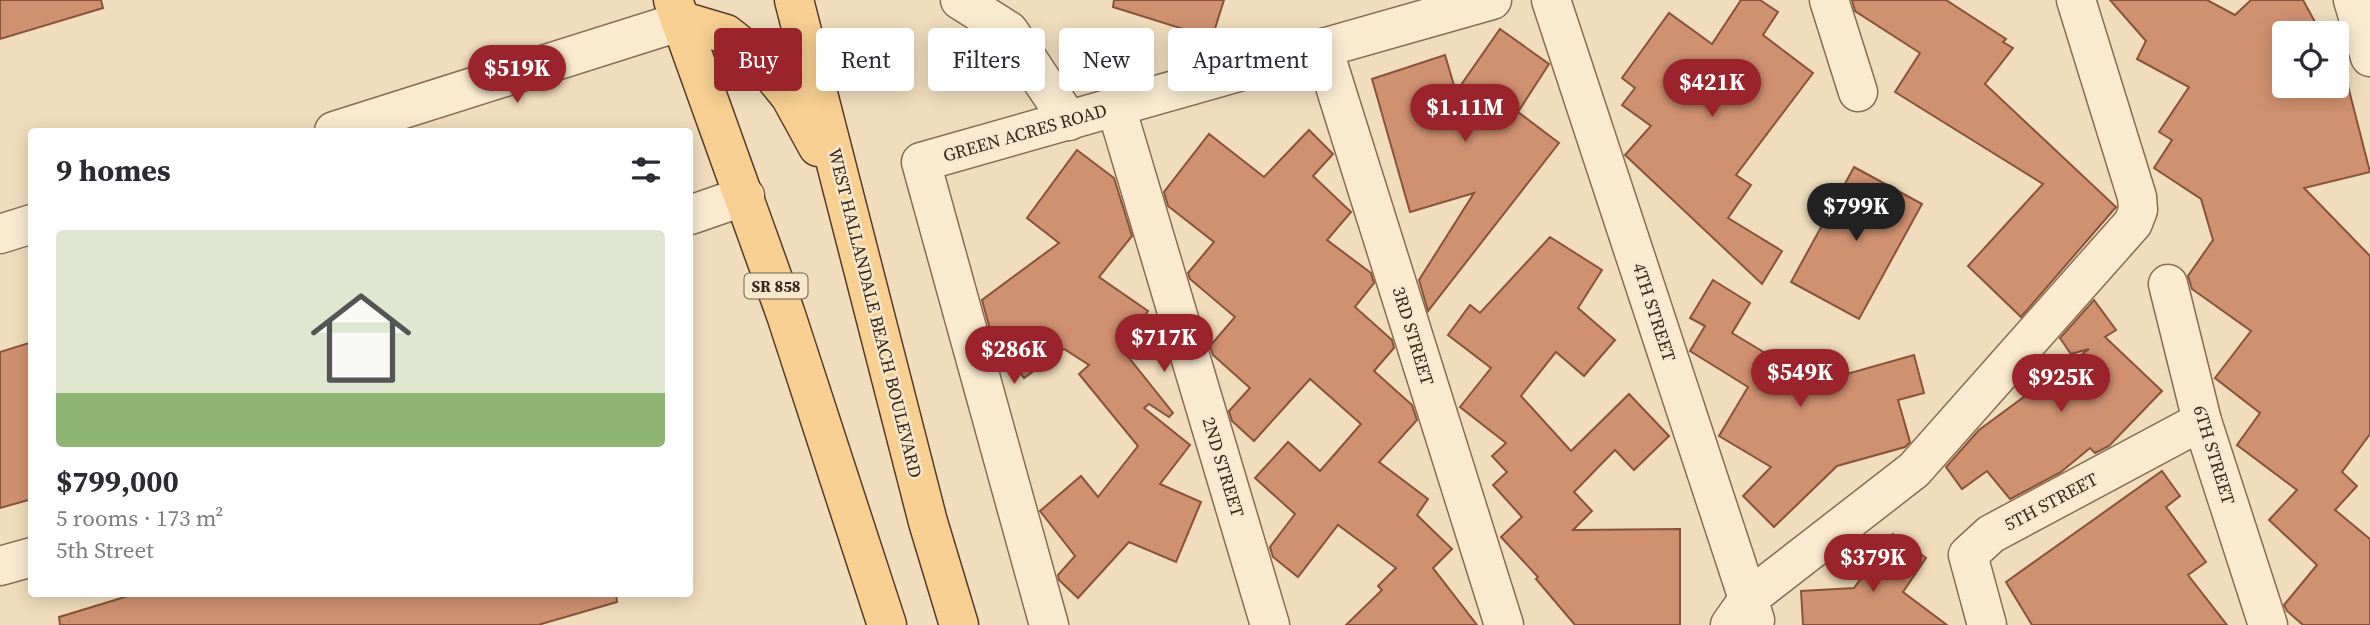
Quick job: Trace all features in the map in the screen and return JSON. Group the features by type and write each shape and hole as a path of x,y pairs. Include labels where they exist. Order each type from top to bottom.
{"main road":[{"name":"WEST HALLANDALE BEACH BOULEVARD","path":"797,1 928,522 959,625"},
{"path":"677,11 726,34 764,64 790,96 846,198"},
{"name":"SR 858","path":"677,11 745,196 887,625"}],"street":[{"path":"960,0 1009,31 1069,121"},
{"name":"GREEN ACRES ROAD","path":"1332,45 1492,0"},
{"name":"4TH STREET","path":"1551,0 1745,616"},
{"path":"1829,0 1858,92"},
{"path":"1745,616 1914,470 2133,223 2138,210 2137,197 2076,0"},
{"path":"2353,0 2370,57"},
{"path":"343,128 677,11"},
{"name":"3RD STREET","path":"1332,77 1504,625"},
{"name":"GREEN ACRES ROAD","path":"1049,625 921,163 1171,91"},
{"name":"2ND STREET","path":"1115,107 1270,625"},
{"path":"693,214 745,196"},
{"path":"0,234 28,225"},
{"name":"6TH STREET","path":"2168,284 2202,421 2268,625"},
{"name":"5TH STREET","path":"1987,625 1968,555 1992,534 2202,421"},
{"path":"0,566 28,558"}],"building":[{"path":"0,0 101,0 103,8 0,39"},
{"path":"1114,0 1224,0 1215,28 1180,28 1113,7"},
{"path":"1741,0 1760,0 1778,12 1763,35 1813,73 1736,175 1751,185 1728,218 1782,251 1762,284 1625,155 1651,126 1622,105 1635,88 1622,78 1669,13 1712,44"},
{"path":"1852,0 1946,0 2006,39 2003,42 2013,48 1985,84 2116,207 2021,317 1968,266 2043,184 1895,92 1920,53 1855,11"},
{"path":"2110,0 2207,0 2235,15 2251,0 2303,0 2314,21 2272,21 2272,98 2349,98 2349,90 2370,172 2304,188 2370,256 2370,434 2342,472 2357,486 2335,510 2370,539 2370,625 2303,625 2284,605 2317,565 2269,520 2297,490 2237,445 2260,413 2215,378 2251,331 2192,289 2188,276 2213,240 2201,199 2154,168 2172,140 2159,132 2189,87 2137,59 2146,41"},
{"path":"1500,29 1549,64 1518,112 1559,143 1428,311 1419,280 1474,193 1410,212 1372,79 1445,55 1456,92"},
{"path":"1309,130 1333,154 1313,176 1351,212 1327,240 1371,273 1374,283 1355,307 1392,340 1394,348 1374,371 1412,405 1417,420 1379,462 1428,499 1417,515 1452,549 1433,568 1477,625 1346,625 1382,590 1378,586 1396,568 1338,525 1298,577 1273,557 1270,547 1295,514 1255,478 1288,442 1320,471 1361,424 1310,379 1254,441 1232,421 1229,411 1250,388 1213,355 1210,346 1235,317 1190,279 1188,273 1214,242 1168,206 1164,192 1209,134 1264,177"},
{"path":"1077,150 1114,178 1132,236 1099,277 1148,311 1122,349 1173,413 1169,417 1149,404 1144,408 1190,445 1160,484 1201,502 1176,562 1129,542 1078,598 1059,580 1058,575 1075,556 1040,511 1081,476 1098,497 1138,446 1079,374 1089,365 1064,349 1024,378 991,333 982,300 1059,243 1027,218"},
{"path":"1854,167 1922,204 1859,319 1791,282"},
{"path":"1550,237 1602,270 1578,308 1615,340 1584,376 1556,352 1521,396 1571,451 1629,394 1669,436 1634,470 1615,450 1574,492 1592,511 1573,530 1680,529 1680,625 1575,625 1536,579 1538,577 1501,537 1522,517 1493,485 1507,472 1492,456 1506,443 1460,407 1491,368 1448,335 1470,305 1480,313"},
{"path":"1713,280 1750,303 1732,333 1815,383 1914,355 1924,393 1898,400 1910,442 1905,447 1837,466 1774,527 1743,496 1771,467 1719,436 1748,387 1690,351 1705,326 1690,318"},
{"path":"2094,300 2116,330 2105,337 2162,391 2109,446 2095,453 2090,448 2061,472 2010,499 1987,471 1962,489 1946,467 1979,430 2089,349 2071,354 2060,338"},
{"path":"28,343 28,500 0,508 0,352"},
{"path":"2162,471 2180,496 2166,507 2206,562 2188,575 2227,625 2032,625 2006,582"},
{"path":"1893,534 1926,558 1903,592 1947,625 1803,625 1801,591 1854,588"},
{"path":"125,597 616,597 617,602 538,625 60,625 59,617"}]}
